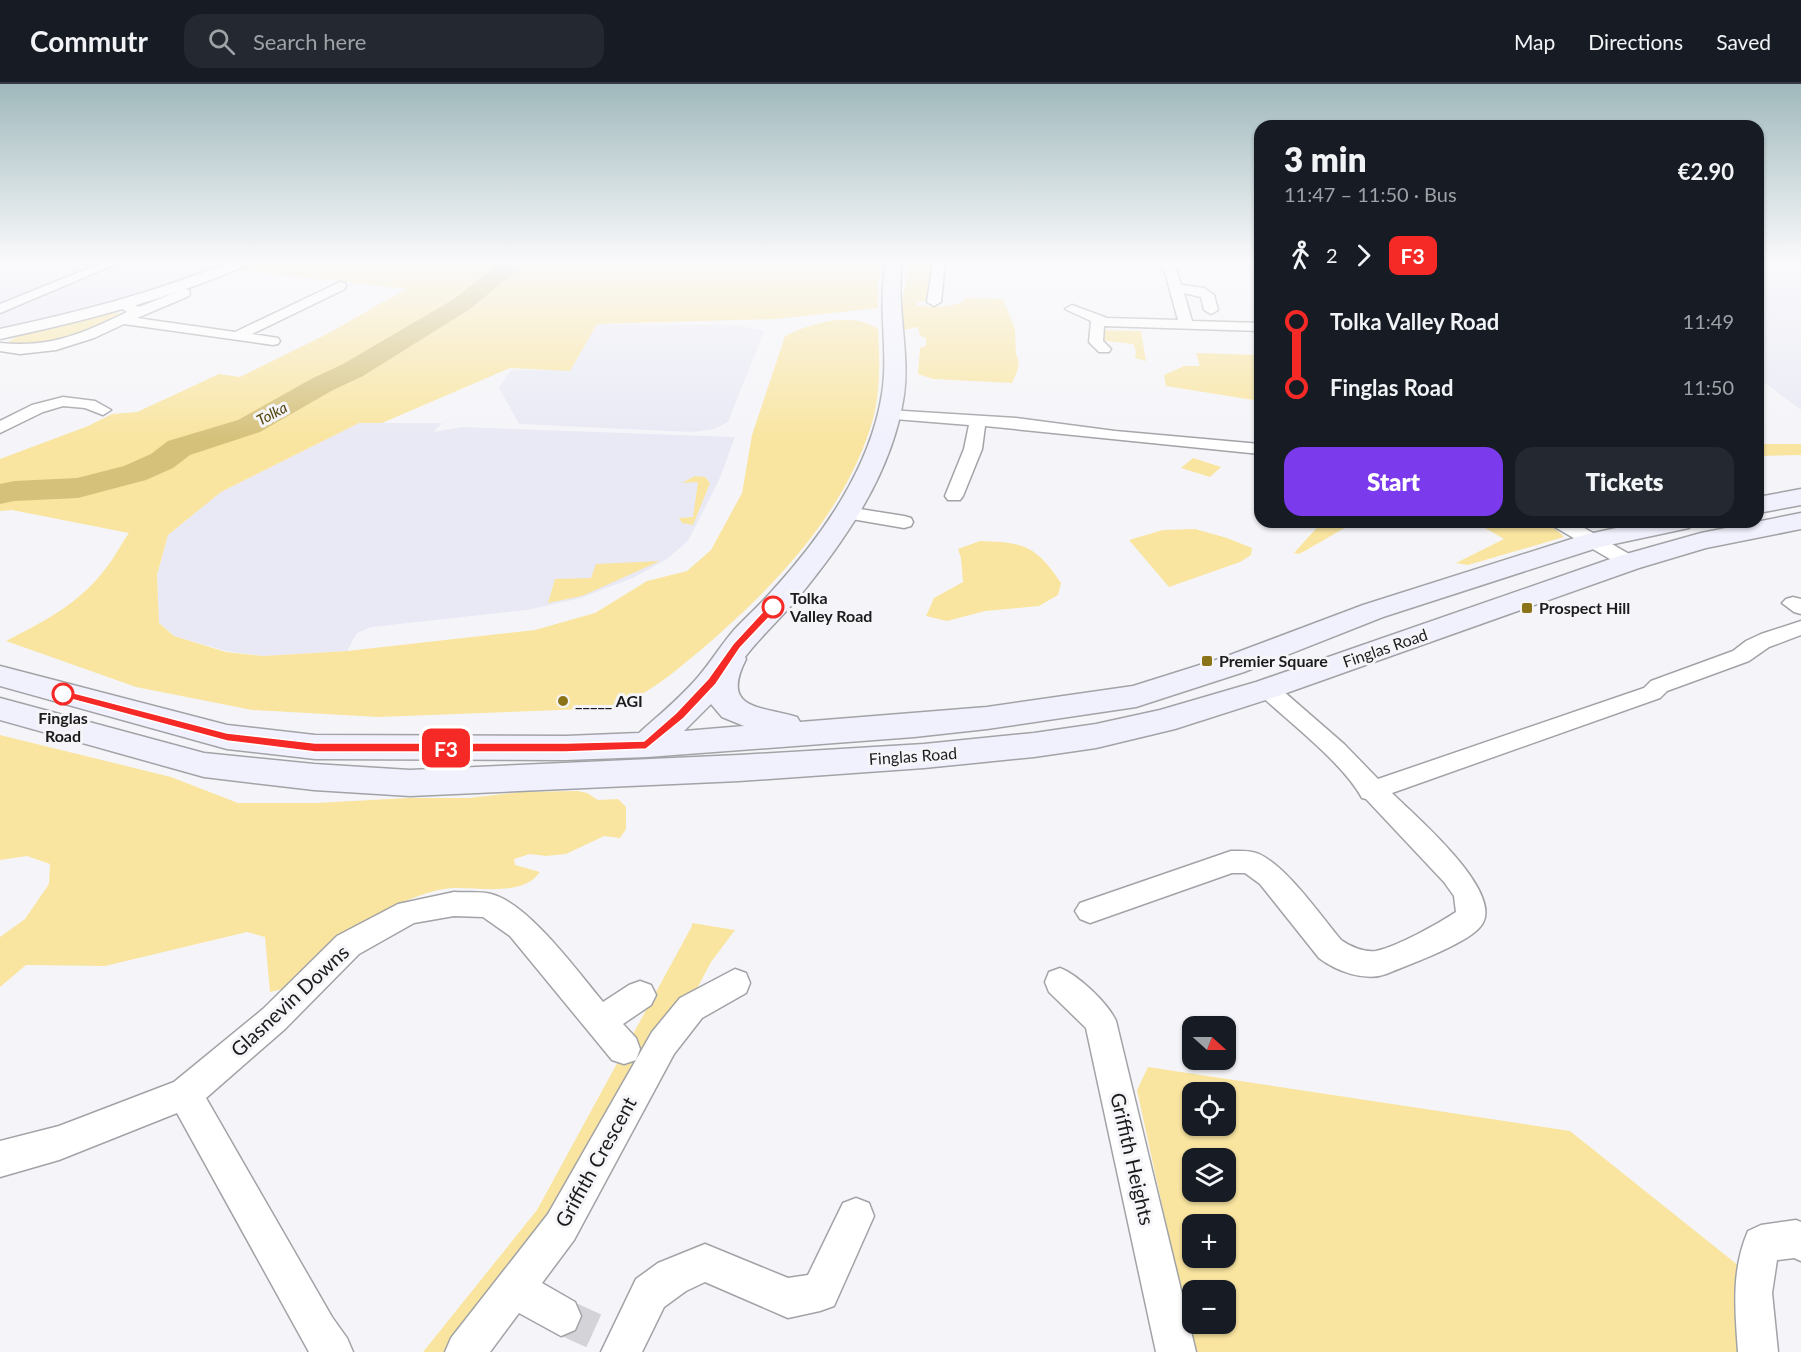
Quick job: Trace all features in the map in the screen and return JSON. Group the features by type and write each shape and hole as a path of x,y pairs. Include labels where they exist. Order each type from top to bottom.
{"main road":[{"path":"647,759 680,715 712,682 736,646 788,591 847,513 861,487 888,415 893,393 890,322"},
{"path":"1764,505 1801,497"},
{"name":"Finglas Road","path":"0,676 227,737 315,747 555,748 647,759 924,756 1096,736 1163,721 1267,689 1629,562 1701,542 1801,521"},
{"name":"Finglas Road","path":"0,709 204,765 314,777 410,783 647,759 816,732 914,726 987,718 1136,696 1233,665 1373,611 1593,541 1653,528"},
{"path":"736,646 721,681 724,696 732,709 741,715 816,732"}],"street":[{"path":"0,334 66,322"},
{"path":"0,347 18,351 38,351 57,347 104,322"},
{"path":"171,322 273,341"},
{"path":"237,336 265,322"},
{"path":"1104,322 1097,323 1095,332 1096,342 1104,350"},
{"path":"1119,322 1254,327"},
{"path":"0,362 18,351"},
{"path":"4,435 45,404 59,400 94,406 103,410"},
{"path":"888,415 978,420 1254,448"},
{"path":"954,496 973,449 978,420"},
{"path":"847,513 904,522"},
{"path":"1570,528 1629,562"},
{"path":"1371,791 1652,693 1659,686 1741,656 1748,649 1764,641 1801,628"},
{"path":"1090,911 1231,862 1250,862 1270,876 1330,950 1341,957 1358,962 1374,965 1443,936 1470,920 1473,906 1468,890 1371,791 1335,750 1267,689"},
{"name":"Glasnevin Downs","path":"0,1159 59,1143 185,1094 274,1019 348,945 408,912 454,904 489,904 520,927 624,1049"},
{"name":"Griffith Heights","path":"1060,982 1100,1021 1176,1352"},
{"name":"Griffith Crescent","path":"465,1352 561,1227 663,1043 691,1008 735,983"},
{"path":"600,1021 640,996"},
{"path":"185,1094 318,1331 333,1352"},
{"path":"616,1345 650,1293 672,1277 705,1263 788,1298 820,1292 856,1216"},
{"path":"1758,1352 1753,1293 1761,1244 1799,1235"},
{"path":"514,1288 561,1316"}],"shaded area":[{"path":"0,322 25,322 0,328"},
{"path":"72,322 111,322 52,345 11,345 9,341"},
{"path":"348,322 662,322 597,324 570,371 510,368 382,423 359,423 221,492 168,535 157,575 159,623 174,636 226,652 263,656 347,651 535,630 595,613 647,581 687,571 711,550 742,493 752,435 785,336 824,322 860,322 878,329 879,381 873,420 856,464 840,495 800,551 753,603 702,649 648,691 611,708 378,717 252,710 136,687 6,641 73,602 109,564 129,533 12,510 0,511 0,459 88,426 112,414 137,412 219,374 240,377"},
{"path":"899,322 1012,322 1018,358 1017,373 1012,383 933,379 918,374 920,348 926,346 926,338 920,336 918,327 899,331"},
{"path":"1764,322 1801,322 1801,410 1764,382"},
{"path":"597,324 736,325 764,331 728,422 714,429 691,432 519,424 499,388 511,370 570,370"},
{"path":"1104,330 1141,331 1146,361 1135,358 1136,352 1133,344 1106,341 1103,337"},
{"path":"1196,353 1254,355 1254,400 1166,386 1164,375 1184,366 1200,366"},
{"path":"359,423 442,423 434,432 462,427 735,437 719,480 688,541 667,559 635,577 581,598 527,610 372,627 357,633 347,651 263,656 226,651 174,636 159,623 157,575 168,535 221,492"},
{"path":"1764,444 1801,444 1801,455 1764,456"},
{"path":"1193,458 1221,467 1210,477 1181,468"},
{"path":"695,476 705,477 710,483 693,525 682,523 679,518 693,517 698,482 682,483"},
{"path":"1317,528 1345,528 1303,552 1294,553"},
{"path":"1485,528 1552,528 1564,537 1468,565 1456,563 1504,539"},
{"path":"1195,529 1252,548 1251,555 1240,562 1169,587 1129,540 1163,530"},
{"path":"980,541 1008,543 1028,548 1044,561 1061,583 1058,595 1039,606 985,611 947,621 926,616 934,598 963,582 958,549"},
{"path":"660,561 582,596 548,603 555,579 591,578 596,564"},
{"path":"0,735 171,777 238,803 469,798 520,792 578,791 587,793 598,800 618,799 626,807 626,829 620,838 604,836 566,854 546,856 530,854 514,859 515,865 540,872 523,885 500,889 448,889 403,902 373,919 313,973 285,988 270,992 265,937 247,932 105,966 26,965 0,987 0,937 25,919 49,884 50,864 27,856 0,860"},
{"path":"692,923 735,930 711,962 690,1002 555,1218 453,1352 423,1352 537,1210"},
{"path":"1148,1067 1570,1131 1754,1278 1758,1352 1194,1352 1190,1334 1236,1334 1236,1280 1182,1280 1182,1297 1137,1090"}],"waterway":[{"name":"Tolka","path":"0,494 14,491 78,488 135,473 162,461 179,448 249,426 323,384 353,370 432,322"}],"tunnel":[{"path":"561,1316 605,1336"}],"bus line":[{"name":"F3","path":"63,694 227,737 315,747 566,748 646,745 712,682 736,646 773,607"}],"place":[{"name":"Tolka Valley Road","path":"773,607"},
{"name":"Prospect Hill","path":"1527,608"},
{"name":"Premier Square","path":"1207,661"},
{"name":"Finglas Road","path":"63,694"},
{"name":"_____ AGI","path":"563,701"}]}
